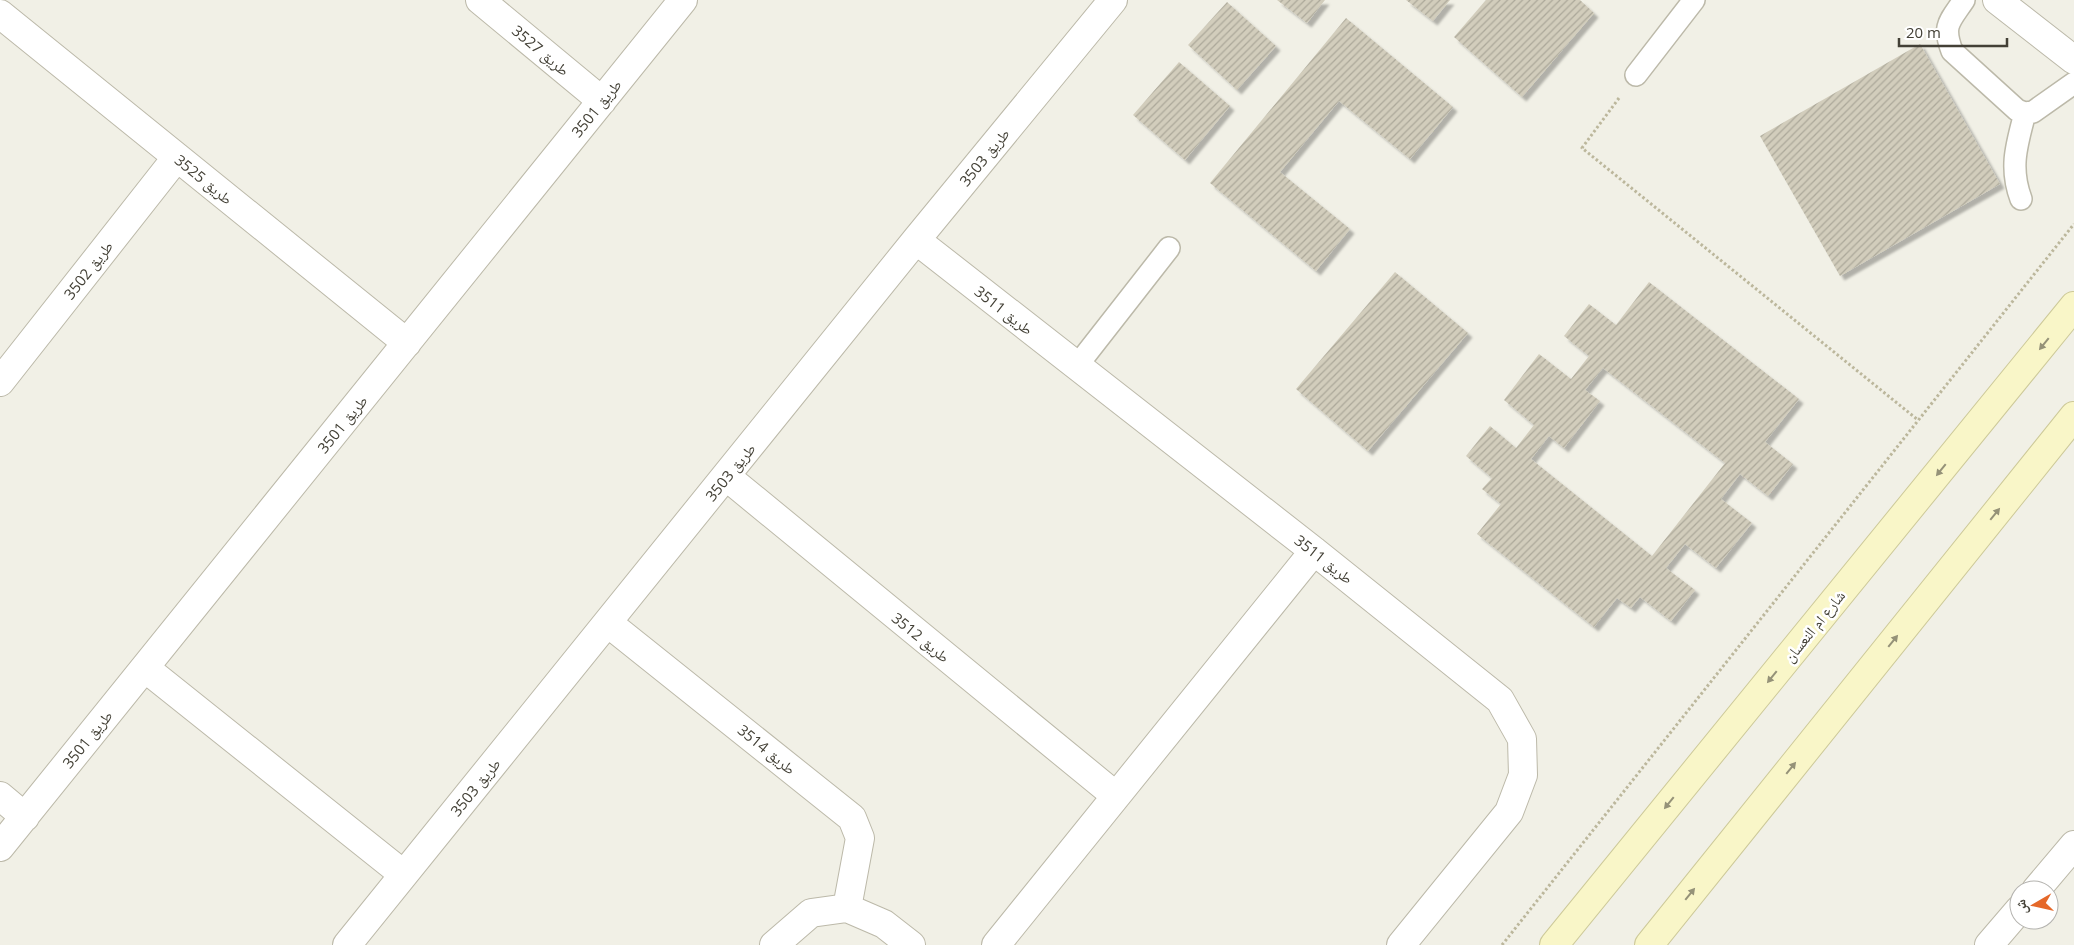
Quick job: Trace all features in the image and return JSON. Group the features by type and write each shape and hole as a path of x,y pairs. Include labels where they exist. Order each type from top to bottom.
{"main road":[{"name":"شارع ام النعسان","path":"1554,945 2074,306"},
{"path":"1654,941 2074,416"}],"street":[{"name":"طريق 3527","path":"480,0 602,101"},
{"name":"طريق 3501","path":"0,847 683,0"},
{"name":"طريق 3503","path":"347,945 727,477 916,240 1113,0"},
{"path":"1997,0 2074,60"},
{"name":"طريق 3525","path":"0,14 407,343"},
{"name":"طريق 3502","path":"0,382 177,157"},
{"name":"طريق 3511","path":"916,240 1076,367 1314,551 1500,700 1522,738 1523,775 1509,812 1401,945"},
{"name":"طريق 3512","path":"727,477 1116,796"},
{"path":"996,945 1314,551"},
{"name":"طريق 3514","path":"608,623 845,810 857,827 860,838 847,908"},
{"path":"145,668 403,874"},
{"path":"0,796 25,817"},
{"path":"2044,880 2074,845"},
{"path":"774,945 811,913 847,908 884,924 911,945"},
{"path":"1989,945 2009,922"}],"lane":[{"path":"1636,75 1694,0"},
{"path":"1964,0 1948,23 1948,40 1952,51 2017,110 2025,113 2039,108 2074,83"},
{"path":"2021,199 2015,183 2014,167 2025,113"},
{"path":"1076,367 1169,248"}],"path":[{"path":"1636,75 1582,148 1918,420"},
{"path":"1502,945 2074,224"}],"building":[{"path":"1277,0 1325,0 1307,23"},
{"path":"1406,0 1450,0 1433,21"},
{"path":"1486,0 1580,0 1594,13 1522,97 1454,37"},
{"path":"1227,2 1276,46 1237,90 1188,45"},
{"path":"1346,18 1453,107 1410,159 1339,101 1280,172 1350,229 1316,271 1210,183"},
{"path":"1920,44 2000,184 1840,276 1760,136"},
{"path":"1179,62 1230,106 1185,160 1133,115"},
{"path":"1395,272 1468,333 1368,451 1296,389"},
{"path":"1649,282 1799,399 1765,442 1793,464 1768,496 1740,474 1721,499 1752,523 1716,568 1685,544 1666,568 1695,590 1671,621 1640,597 1631,608 1617,598 1594,627 1477,534 1501,504 1482,489 1492,478 1466,456 1490,426 1516,448 1534,425 1504,400 1539,354 1571,379 1589,356 1564,336 1589,304 1616,325","holes":["1603,368 1725,463 1652,556 1531,459 1549,436 1564,448 1600,401 1585,390"]}]}
